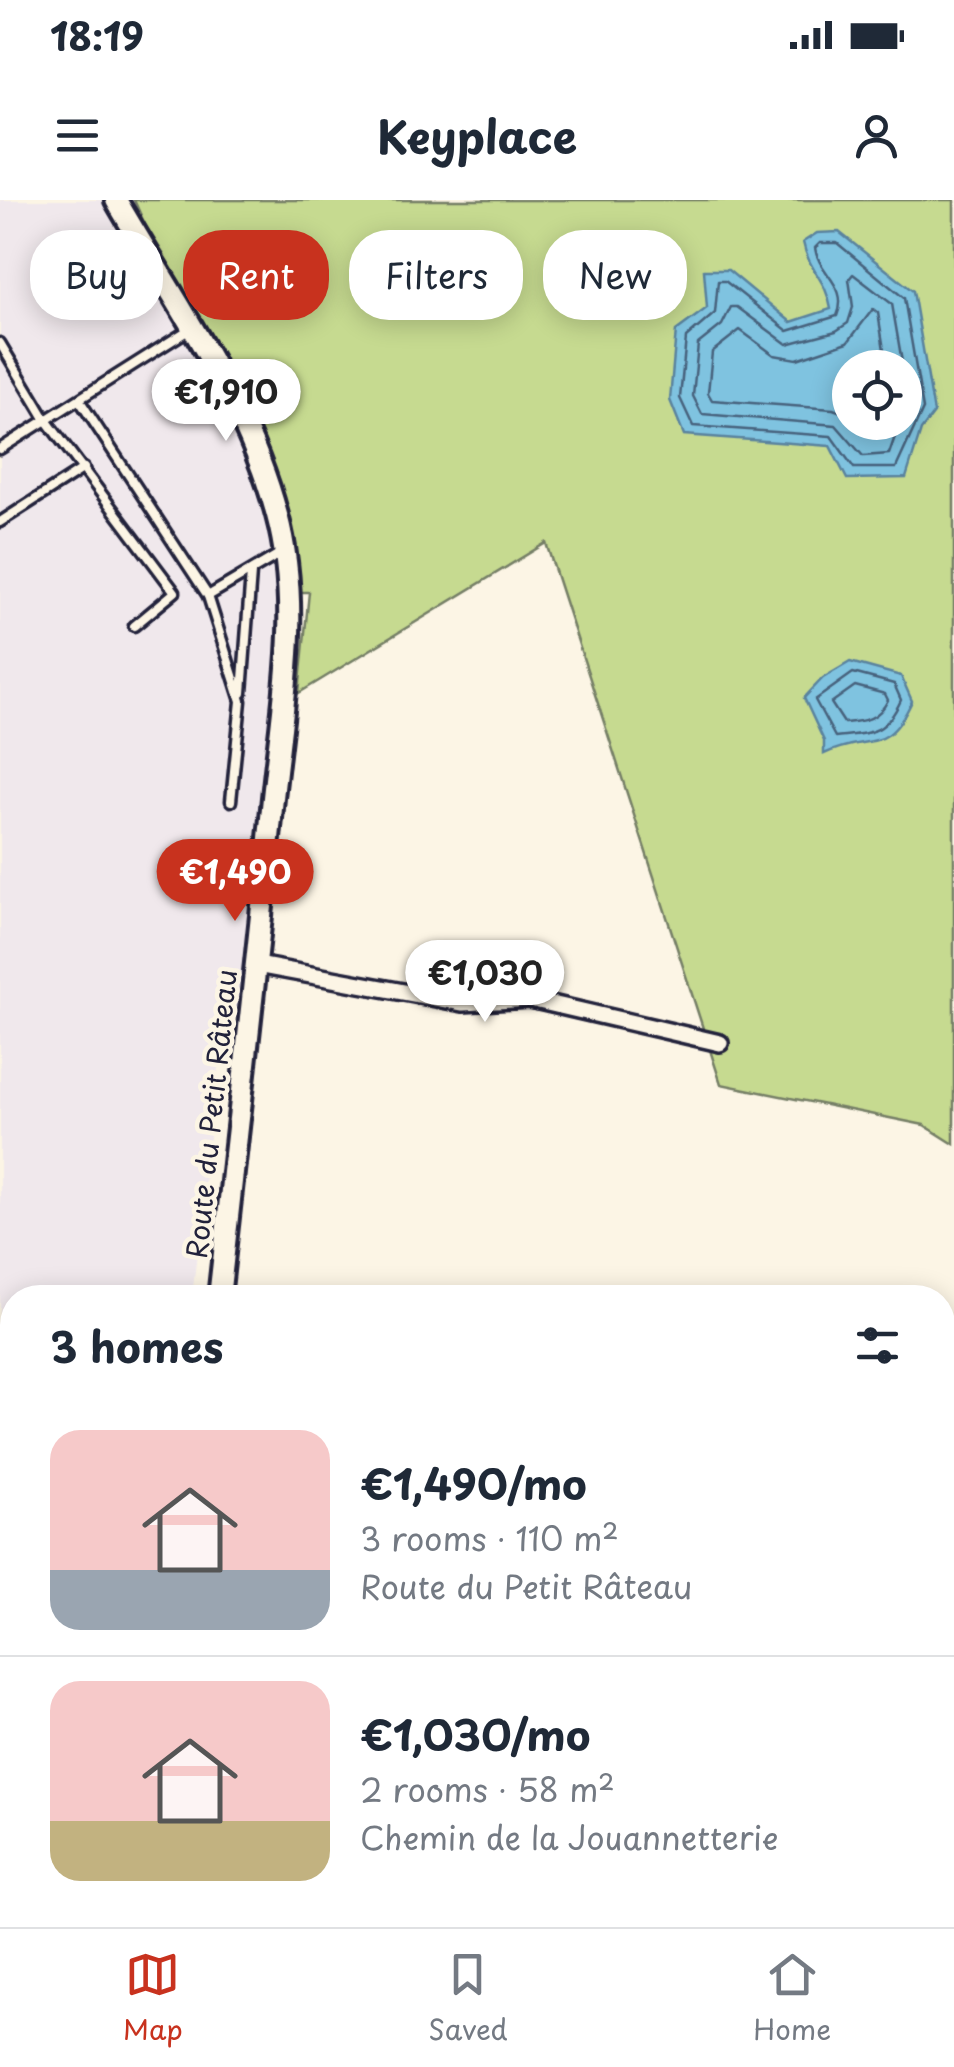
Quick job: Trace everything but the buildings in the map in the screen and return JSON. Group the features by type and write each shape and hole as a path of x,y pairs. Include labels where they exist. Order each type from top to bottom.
{"street":[{"name":"Route du Petit Râteau","path":"116,200 258,454 286,550 290,628 220,1285"},
{"path":"256,966 463,1004 530,1000 720,1043"}],"lane":[{"path":"0,449 190,329"},
{"path":"0,343 46,420 175,592 134,626"},
{"path":"80,402 208,596 242,701"},
{"path":"0,522 84,468"},
{"path":"208,596 286,550"},
{"path":"231,801 251,573"}],"shaded area":[{"path":"0,200 134,200 147,230 30,230 30,320 163,320 163,265 183,309 183,320 188,320 249,456 291,592 243,1000 220,1050 193,1285 0,1285"}],"green space":[{"path":"134,200 954,200 954,1144 924,1125 721,1084 546,543 299,693 309,592 291,592 249,456 188,320 329,320 329,230 183,230 183,309 163,265 163,230 147,230"}],"water":[{"path":"839,232 913,291 934,413 922,429 922,350 832,350 832,440 918,440 906,478 847,479 830,446 684,435 670,400 676,331 707,308 704,270 728,270 791,322 831,309 803,242 817,233"},
{"path":"850,662 901,676 912,701 885,737 824,754 824,741 804,698 823,678"}]}
